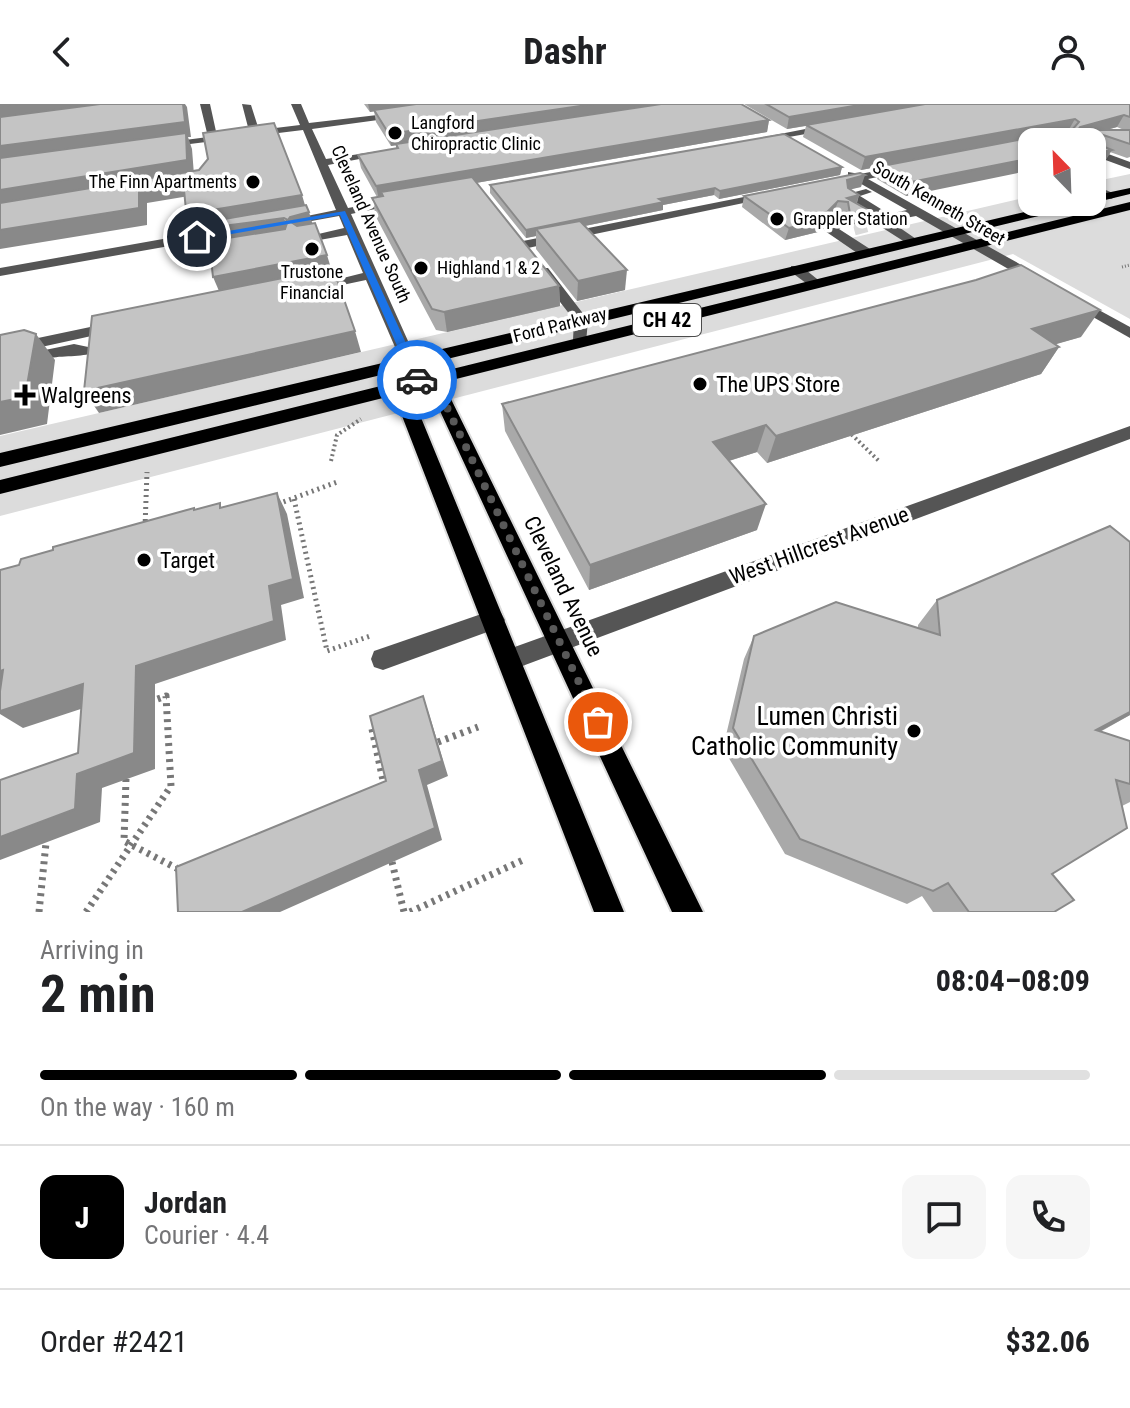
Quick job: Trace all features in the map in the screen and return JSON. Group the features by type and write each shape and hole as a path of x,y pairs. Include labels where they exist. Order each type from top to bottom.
{"main road":[{"path":"1106,197 1130,191"},
{"name":"Ford Parkway","path":"0,460 414,371 581,340 1130,206"},
{"name":"Ford Parkway","path":"0,487 414,371 581,320 1021,216"},
{"path":"414,371 406,403 609,912"},
{"name":"Cleveland Avenue","path":"414,371 441,395 688,912"}],"street":[{"path":"203,161 212,139 205,104"},
{"name":"Cleveland Avenue South","path":"296,104 414,371"},
{"path":"246,105 254,130"},
{"path":"154,144 212,139 254,130 407,109"},
{"path":"765,124 806,148"},
{"path":"742,143 842,125"},
{"path":"322,163 391,153"},
{"path":"1106,157 1130,166"},
{"path":"878,189 850,195 829,188 858,177 914,166"},
{"name":"South Kenneth Street","path":"845,170 1130,333"},
{"path":"1106,194 1111,196"},
{"path":"850,195 861,222 913,241"},
{"path":"523,245 782,196"},
{"path":"270,225 416,200"},
{"path":"865,252 829,228 916,212"},
{"path":"0,272 197,237 238,224 254,227"},
{"path":"303,239 351,231"},
{"path":"513,232 581,320 581,340"},
{"path":"197,237 200,252 205,255 248,250"},
{"path":"796,269 815,283"},
{"path":"293,291 371,275"},
{"path":"0,351 123,325"},
{"path":"0,364 74,349 87,351"},
{"name":"West Hillcrest Avenue","path":"509,660 1130,432"},
{"path":"383,659 493,620"}],"path":[{"path":"1122,267 1130,265"},
{"path":"331,461 337,435 373,412"},
{"path":"841,424 879,461"},
{"path":"145,542 147,472"},
{"path":"264,508 337,482"},
{"path":"294,499 327,651 376,634"},
{"path":"86,912 171,786 166,696 137,706"},
{"path":"438,742 478,727"},
{"path":"372,729 386,793"},
{"path":"126,779 124,841 189,875"},
{"path":"39,912 46,843"},
{"path":"410,912 523,860"},
{"path":"392,862 404,912"}],"shaded area":[{"path":"1130,174 1130,319 1013,254 0,516 0,436 1018,199 1018,216 1106,216 1106,179"}],"building":[{"path":"100,104 183,104 185,122 0,146 0,117"},
{"path":"416,104 594,104 389,134 374,110"},
{"path":"661,104 741,104 769,120 376,186 358,155 398,148 396,144"},
{"path":"766,104 865,104 789,117"},
{"path":"925,104 1130,104 1130,117 1124,115 1079,128 1074,128 1079,122 1075,119 865,157 806,125"},
{"path":"274,123 302,195 206,211 206,206 186,210 183,180 139,186 139,208 0,230 0,203 199,170 208,159 203,133"},
{"path":"1106,130 1130,130 1130,144 1106,136"},
{"path":"186,133 187,160 0,190 0,158"},
{"path":"784,134 842,167 720,191 715,188 659,199 664,202 526,230 490,185"},
{"path":"1018,140 1018,161 911,182 882,166"},
{"path":"860,173 865,175 847,180 848,188 859,195 847,198 868,210 850,214 848,202 838,201 824,215 825,219 789,228 744,196"},
{"path":"472,177 559,286 444,312 432,309 372,198 383,196 381,192"},
{"path":"306,205 309,212 288,220 207,228 207,222"},
{"path":"288,220 297,226 315,223 327,255 213,277 209,241 285,229"},
{"path":"580,221 627,270 578,281 536,229"},
{"path":"1021,265 1100,310 1032,329 1059,347 776,436 766,425 713,442 766,504 590,565 502,404 976,280"},
{"path":"333,268 355,331 84,391 92,316"},
{"path":"24,330 36,334 25,397 0,402 0,335"},
{"path":"277,493 293,579 269,586 274,621 136,666 134,753 77,774 75,809 0,837 0,780 78,753 83,684 0,711 3,670 0,671 0,570 19,565 21,559 53,550 53,547 194,508 220,503 220,508"},
{"name":"Lumen Christi Catholic Community","path":"1110,526 1130,542 1130,712 1096,730 1130,741 1130,784 1116,780 1127,828 1052,874 1074,900 1054,912 969,912 948,883 933,891 800,839 733,728 754,636 836,602 940,635 937,600"},
{"path":"423,696 442,761 419,770 435,828 242,912 178,912 176,867 386,781 370,716"}],"tunnel":[{"path":"854,229 869,225"}],"way so far":[{"path":"417,380 441,395 598,722"}],"place":[{"name":"Langford Chiropractic Clinic","path":"395,133"},
{"name":"The Finn Apartments","path":"253,182"},
{"name":"Grappler Station","path":"777,219"},
{"name":"Trustone Financial","path":"312,249"},
{"name":"Highland 1 & 2","path":"421,268"},
{"name":"The UPS Store","path":"700,384"},
{"name":"Walgreens","path":"25,395"},
{"name":"Target","path":"144,560"},
{"name":"Lumen Christi Catholic Community","path":"914,731"}],"route":[{"path":"197,237 343,212 417,380"}]}
